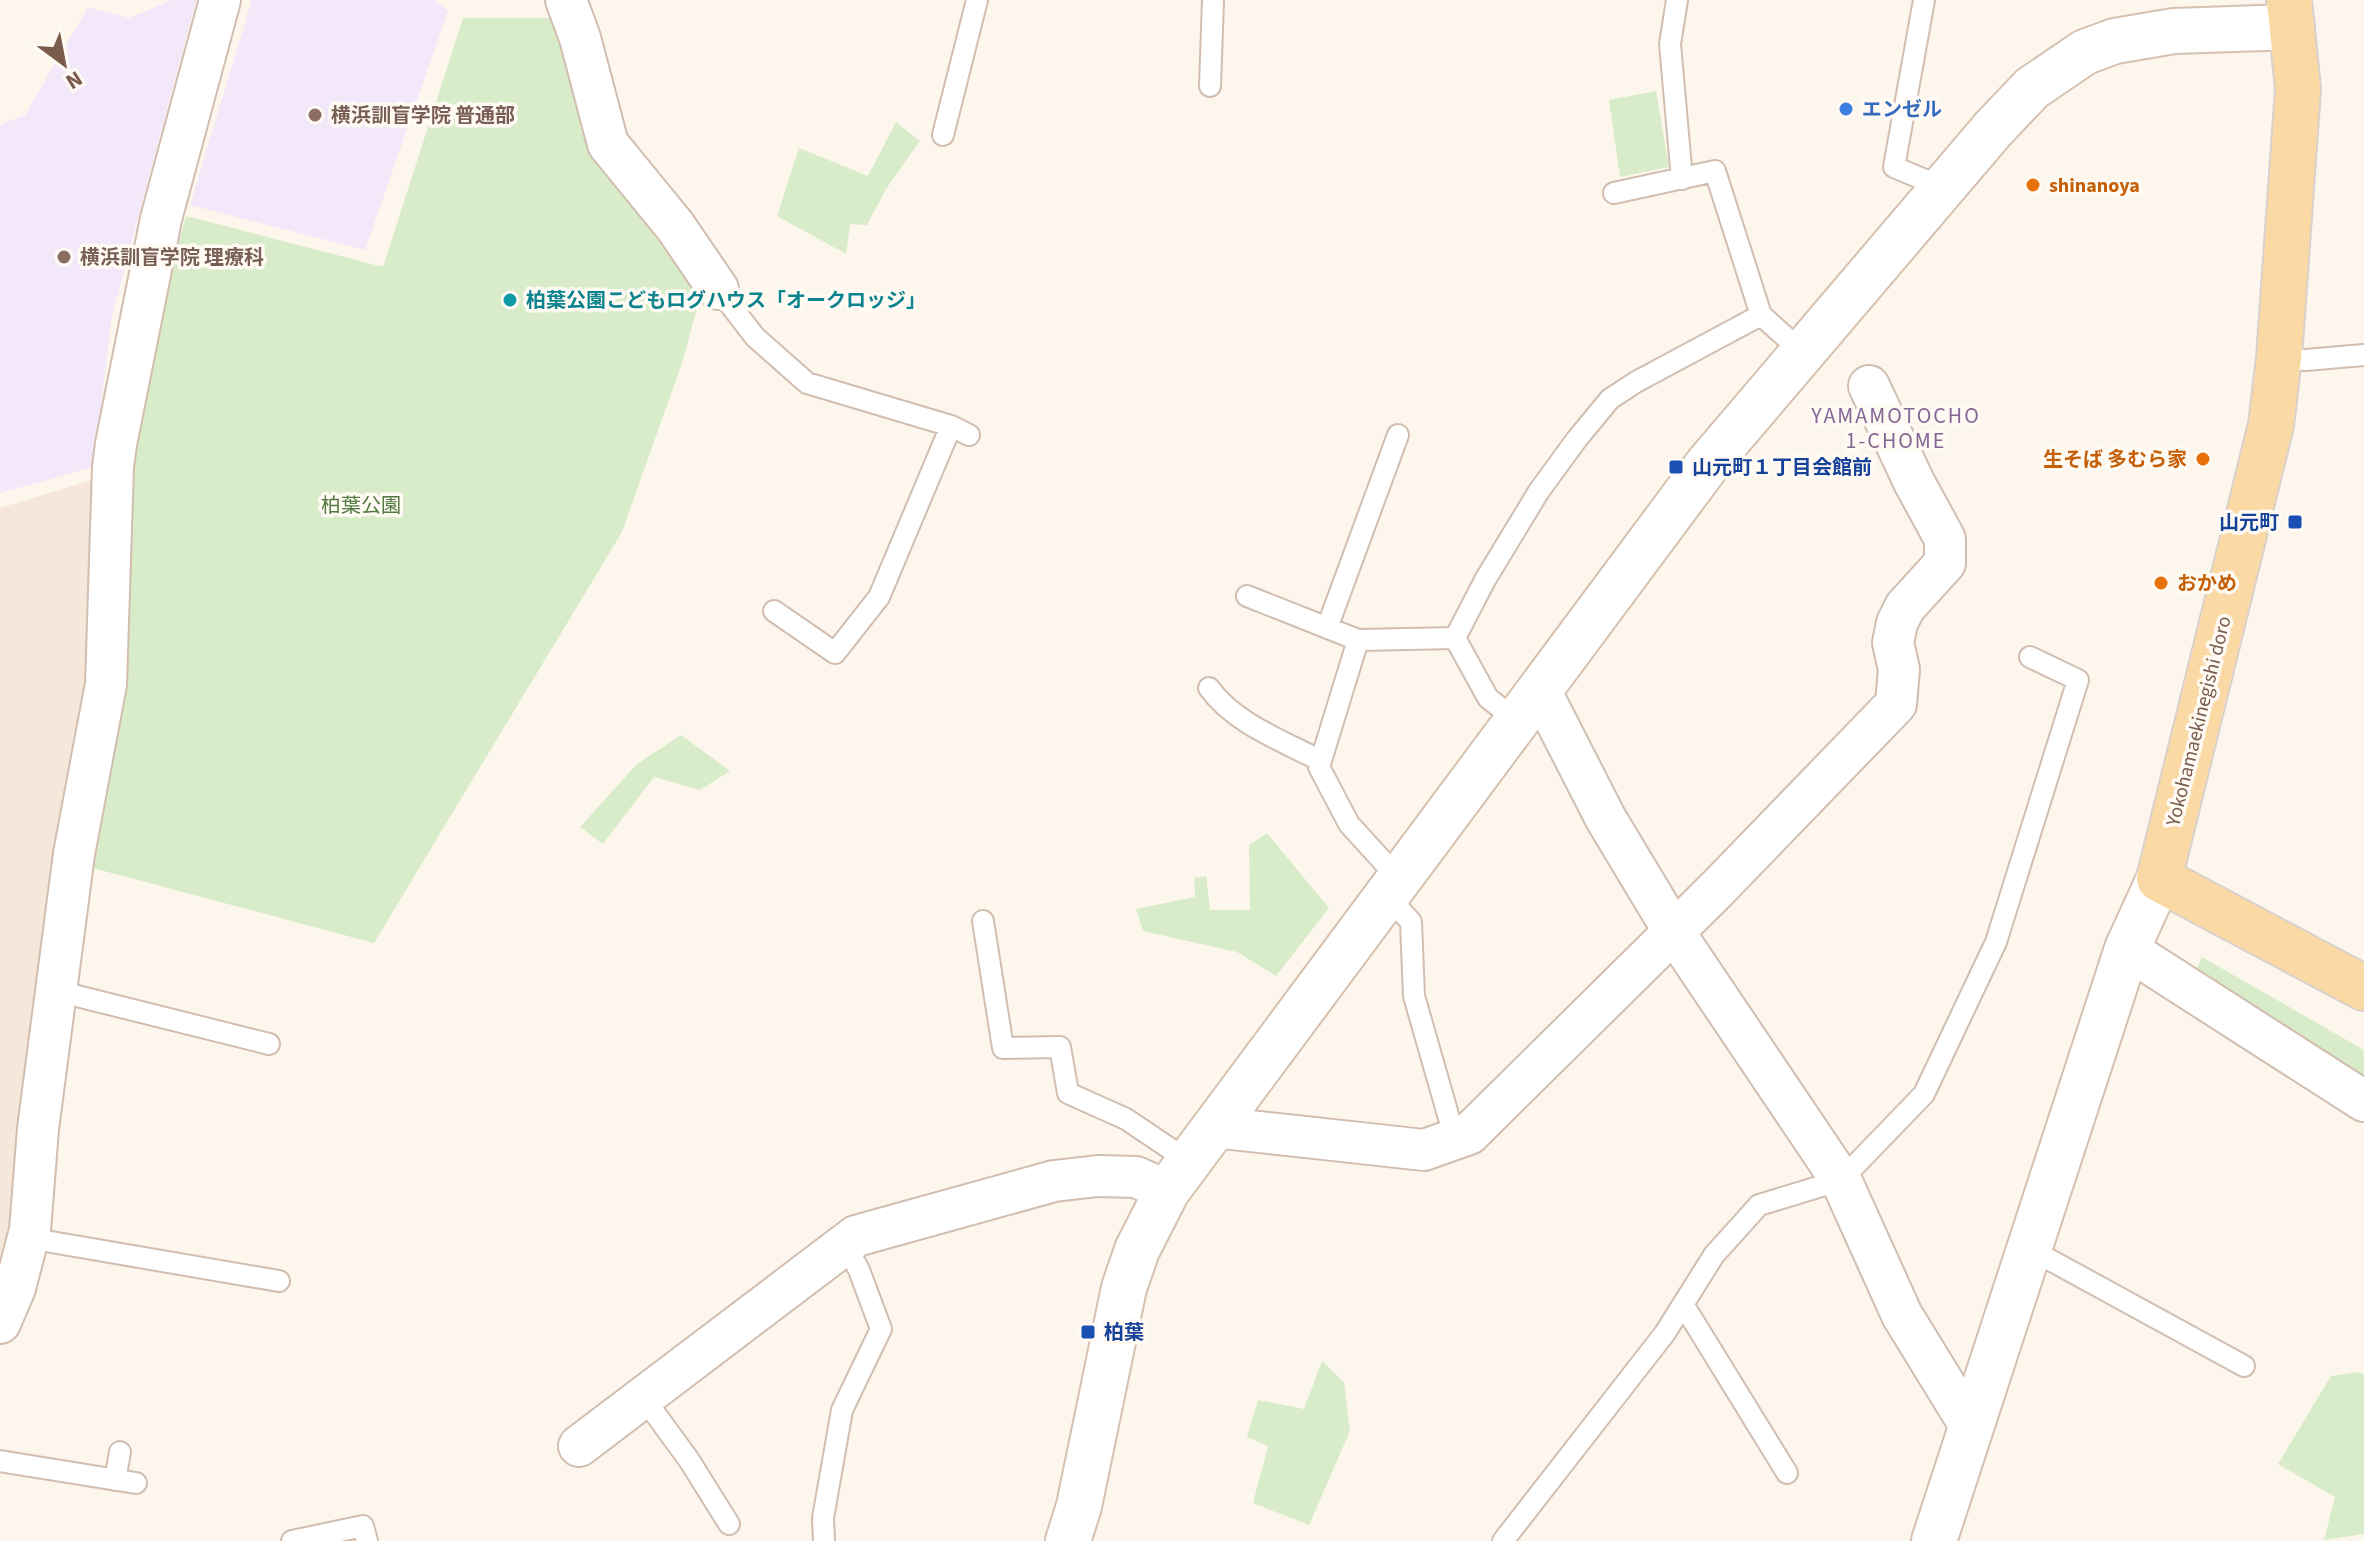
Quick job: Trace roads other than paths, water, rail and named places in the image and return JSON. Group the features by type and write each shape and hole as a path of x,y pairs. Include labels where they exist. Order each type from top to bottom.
{"main road":[{"name":"Yokohamaekinegishi doro","path":"2159,879 2271,425 2279,358 2298,89 2291,14"},
{"path":"2159,879 2364,988"}],"street":[{"path":"0,1323 15,1288 28,1238 38,1129 74,854 106,684 113,467 161,219 220,0"},
{"path":"566,0 580,38 608,144 675,226 718,289"},
{"path":"1068,1541 1079,1506 1124,1288 1137,1250 1189,1159 1707,465 2032,88 2085,52 2141,35 2291,14"},
{"path":"579,1446 844,1242 870,1232 1054,1181 1098,1176 1136,1177 1189,1159 1424,1150 1469,1134 1674,932 1896,704 1899,669 1893,643 1897,623 1905,607 1945,563 1945,539 1914,482 1869,386"},
{"path":"1528,705 1606,819 1674,932 1841,1180 1902,1315 1972,1429"},
{"path":"1934,1541 2127,949 2159,879"},
{"path":"2127,949 2364,1101"}],"lane":[{"path":"943,135 977,0"},
{"path":"1210,86 1213,0"},
{"path":"1677,0 1670,44 1682,179"},
{"path":"1924,0 1894,167 1944,188"},
{"path":"1614,193 1715,171 1761,315 1802,352"},
{"path":"718,289 755,337 807,383 960,430 879,597 835,653 774,611"},
{"path":"1455,638 1485,580 1539,491 1610,399 1761,315"},
{"path":"2279,358 2306,360 2364,355"},
{"path":"1327,628 1398,435"},
{"path":"1247,596 1358,640 1455,638"},
{"path":"1455,638 1488,698 1528,705"},
{"path":"1358,640 1319,767 1349,824 1393,886 1411,922 1414,996 1455,1139"},
{"path":"1503,1541 1665,1333 1714,1255 1759,1205 1841,1180 1924,1094 1996,942 2078,680 2030,657"},
{"path":"1209,688 1220,704 1246,721 1321,761"},
{"path":"983,921 1003,1048 1060,1047 1068,1093 1126,1119 1189,1159"},
{"path":"57,991 269,1044"},
{"path":"28,1238 279,1281"},
{"path":"824,1541 823,1518 842,1410 881,1329 859,1270 844,1242"},
{"path":"2030,1249 2244,1366"},
{"path":"1683,1304 1787,1473"},
{"path":"643,1397 689,1460 729,1524"},
{"path":"115,1480 120,1452"},
{"path":"0,1461 136,1483"},
{"path":"292,1541 363,1526 367,1541"}],"place":[{"name":"エンゼル","path":"1846,109"},
{"name":"横浜訓盲学院 普通部","path":"315,115"},
{"name":"shinanoya","path":"2033,185"},
{"name":"横浜訓盲学院 理療科","path":"64,257"},
{"name":"柏葉公園こどもログハウス「オークロッジ」","path":"510,300"},
{"name":"生そば 多むら家","path":"2203,459"},
{"name":"山元町１丁目会館前","path":"1676,467"},
{"name":"山元町","path":"2295,522"},
{"name":"おかめ","path":"2161,583"},
{"name":"柏葉","path":"1088,1332"}],"district":[{"name":"YAMAMOTOCHO 1-CHOME","path":"1896,428"}],"park label":[{"name":"柏葉公園","path":"361,505"}]}
